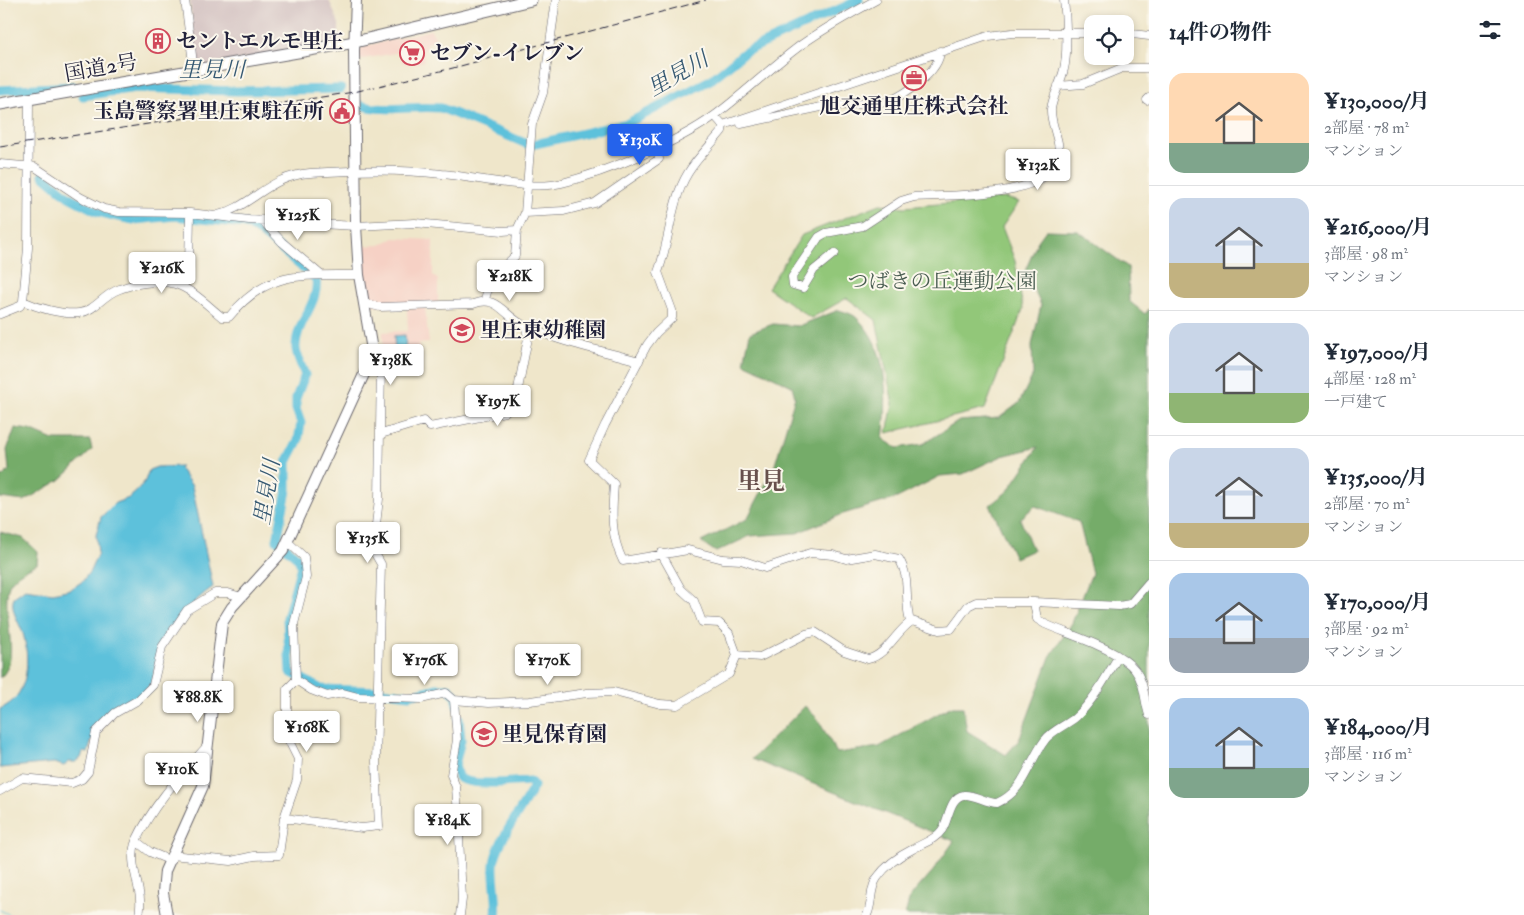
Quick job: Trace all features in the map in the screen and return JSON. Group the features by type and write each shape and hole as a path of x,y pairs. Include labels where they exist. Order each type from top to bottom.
{"highway":[{"name":"国道2号","path":"0,104 355,42 531,0"}],"main road":[{"path":"167,915 163,882 170,857 201,794 209,744 222,624 241,597 286,546 372,360 359,275 356,226 356,0"}],"street":[{"path":"185,0 194,71"},
{"path":"485,299 491,279 515,256 518,230 525,213 532,124 543,93 556,0"},
{"path":"215,216 237,208 267,187 284,178 309,173 440,173 526,184 561,183 657,147 697,127 714,116 801,45 845,16 876,0"},
{"path":"834,253 814,270 803,288 793,285 792,278 814,242 826,233 863,226 901,201 914,197 1002,192 1047,175 1053,170 1059,156 1051,110 1064,68 1064,0"},
{"path":"910,622 906,605 907,578 904,568 899,559 885,555 846,559 834,555 810,553 765,568 741,560 723,559 700,551 679,550 623,561 613,538 611,524 614,484 589,460 638,361 652,338 672,318 672,310 662,288 658,272 680,192 687,174 722,128 940,51 988,36 1084,33"},
{"path":"1134,34 1149,36"},
{"path":"722,128 795,112 887,102 932,72 940,57 940,51"},
{"path":"1058,86 1083,84 1122,68 1149,68"},
{"path":"0,314 20,306 24,301 28,248 30,99"},
{"path":"714,116 722,128"},
{"path":"525,213 564,211 595,203 659,159 657,147"},
{"path":"0,164 28,165 43,171 71,192 104,209 129,213 190,213 356,226 415,223 503,232 518,230"},
{"path":"182,287 189,268 190,213"},
{"path":"262,220 317,276"},
{"path":"24,301 68,313 80,313 90,310 114,291 127,287 165,282 182,287 222,317 229,317 243,301 272,281 290,276 359,275"},
{"path":"364,303 380,307 473,304 485,299 493,301 513,320 526,327 566,343 638,361"},
{"path":"381,434 424,421 430,427 506,412 513,404 518,389 528,338 526,327"},
{"path":"284,818 362,828 379,826 376,762 381,564 373,550 379,499 381,362 372,360"},
{"path":"136,841 150,852 170,857 231,861 254,856 279,855 284,818 297,780 298,759 290,741 287,720 287,689 296,680 294,624 304,587 306,567 302,553 286,546"},
{"path":"296,680 311,690 327,696 344,693 358,698 421,699 446,693 454,700 489,703 530,701 587,693 614,692 660,704 677,705 729,674 737,655 729,633 719,623 702,622 694,601 681,589 661,553"},
{"path":"737,655 760,657 806,634 815,632 844,651 868,659 879,654 910,622 917,621 939,630 951,629 968,606 976,602 1034,602 1119,606 1130,604 1149,582"},
{"path":"0,791 22,778 72,783 82,779 88,772 96,732 115,713 138,700 153,685 162,647 187,610 215,593 228,593 241,597"},
{"path":"1034,602 1038,619 1045,624 1118,657 1135,670 1142,682 1149,714"},
{"path":"867,915 870,894 876,880 886,867 898,858 930,841 942,830 953,802 958,797 970,796 997,803 1011,795 1028,772 1046,738 1076,716 1098,689 1118,657"},
{"path":"454,700 457,740 451,775 456,786 458,815 462,899 460,915"},
{"path":"139,915 141,905 131,854 136,841 144,823 166,791 209,744"}],"shaded area":[{"path":"190,0 329,0 339,24 339,43 196,67"},
{"path":"431,30 437,41 427,42 426,49 423,50 424,61 410,64 402,62 400,52 358,60 358,52 362,47"},
{"path":"394,238 433,240 433,275 438,280 438,303 375,305 366,302 360,246 380,245"},
{"path":"425,307 429,343 419,344 420,357 380,359 383,348 383,332 408,331 407,308"}],"green space":[{"name":"つばきの丘運動公園","path":"1005,198 1019,202 1002,227 1015,261 1023,309 985,409 887,433 893,404 876,320 847,298 811,318 768,288 802,235 880,204 905,207"},
{"path":"1046,230 1078,231 1128,267 1129,301 1145,314 1149,309 1149,915 905,915 910,897 933,871 954,841 752,759 805,706 817,718 837,753 879,747 950,707 963,707 967,731 1006,755 1019,740 1050,657 1072,623 1092,573 1079,522 1035,506 1020,519 1033,550 1015,558 990,505 1008,491 1038,447 1002,456 963,474 940,476 897,498 843,514 797,533 750,536 716,552 701,542 747,519 774,468 795,397 792,386 744,363 750,333 773,324 798,326 839,310 855,317 868,330 881,359 886,407 883,439 897,448 923,444 959,421 999,418 1019,403 1033,375 1032,345 1041,305 1025,271 1038,241"},
{"path":"15,428 30,430 53,440 90,440 92,450 60,480 24,501 0,498 0,475 3,476 9,470 7,450"},
{"path":"0,532 23,538 38,552 37,564 17,575 9,585 7,609 11,647 10,659 7,669 0,678"}],"water":[{"path":"405,335 406,354 395,354 394,336"},
{"path":"181,466 179,468 192,486 213,587 190,606 166,633 158,649 154,674 148,689 102,720 91,742 88,753 83,752 81,758 76,762 69,762 64,766 54,763 0,768 0,709 9,704 21,688 25,679 27,658 23,632 14,612 14,597 25,589 53,593 71,589 83,581 98,553 96,535 101,517 115,503 129,498 136,492 145,481 149,470 157,467"}],"waterway":[{"name":"里見川","path":"360,105 390,109 441,108 527,144 535,144 628,123 712,79 745,52 859,0"},
{"name":"里見川","path":"0,90 73,86"},
{"name":"里見川","path":"83,96 135,88 237,91 341,89"},
{"name":"里見川","path":"43,175 69,197 98,212 113,216 134,220 175,216 246,224 260,232 316,279 314,297 296,340 298,359 305,375 296,398 296,409 301,423 298,441 287,462 287,490 277,540 298,558 301,566 287,618 290,672 321,689 381,691 410,695 436,688 449,688 455,695 457,705"},
{"name":"里見川","path":"459,718 461,740 455,765 458,777 482,783 530,781 534,786 504,836 496,856 494,865 496,915"},
{"path":"0,910 10,915"}],"railway":[{"path":"0,147 354,92 453,68 706,0"}],"place":[{"name":"セントエルモ里庄","path":"158,41"},
{"name":"セブン-イレブン","path":"412,53"},
{"name":"旭交通里庄株式会社","path":"914,78"},
{"name":"玉島警察署里庄東駐在所","path":"342,111"},
{"name":"里庄東幼稚園","path":"462,330"},
{"name":"里見保育園","path":"484,734"}],"district":[{"name":"里見","path":"761,481"}]}
